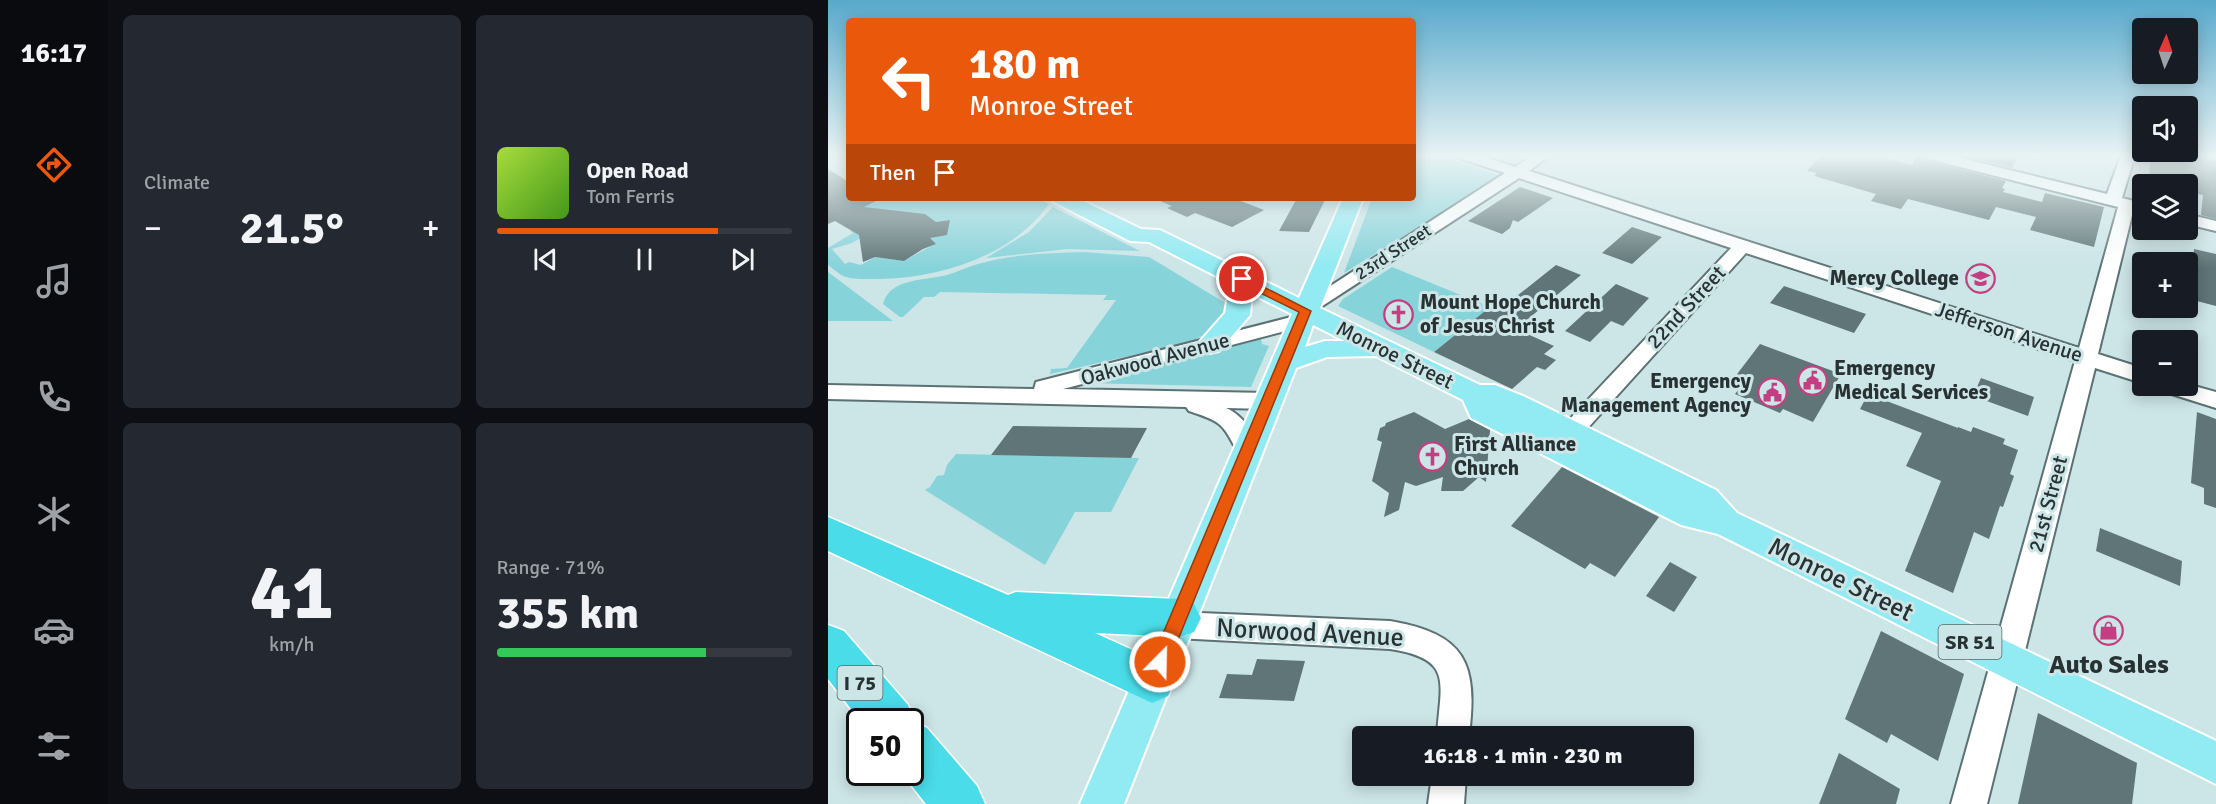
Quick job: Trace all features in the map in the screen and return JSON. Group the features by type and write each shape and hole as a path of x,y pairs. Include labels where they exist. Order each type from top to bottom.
{"highway":[{"path":"828,533 1152,681"},
{"path":"1000,610 1177,622"},
{"name":"I 75","path":"828,645 880,708"},
{"path":"924,762 959,804"}],"main road":[{"name":"Monroe Street","path":"1067,201 1138,236 1152,235 1242,279 1303,316 1383,350 1476,395 1481,411 1563,440 1693,516 1725,522 2216,763"},
{"name":"Monroe Street","path":"1100,201 1154,228 1152,235"},
{"path":"1102,804 1352,201"},
{"path":"1210,345 1237,315 1242,279"},
{"path":"1283,363 1325,349 1340,347 1383,350"}],"street":[{"name":"23rd Street","path":"1303,316 1487,193"},
{"name":"Jefferson Avenue","path":"1578,193 2132,373"},
{"path":"2081,193 2127,204"},
{"name":"21st Street","path":"1969,804 2127,204"},
{"path":"2198,222 2216,226"},
{"name":"22nd Street","path":"1563,440 1743,245"},
{"name":"Oakwood Avenue","path":"1010,395 1210,345 1303,316"},
{"name":"Oakwood Avenue","path":"828,392 1268,401"},
{"path":"2198,395 2216,400"},
{"name":"Oakwood Avenue","path":"1176,399 1219,411 1228,417 1241,432 1248,450"},
{"name":"Norwood Avenue","path":"1177,622 1422,639 1442,650 1456,679 1454,726"},
{"path":"1446,804 1448,786"}],"shaded area":[{"path":"1416,193 1473,193 1344,273 1371,201 1416,201"},
{"path":"880,201 1044,201 1049,204 1016,238 973,261 927,274 879,279 843,276 828,265 828,248 853,233 850,231 857,228 865,235 852,243 832,249 845,264 849,262 861,265 875,257 904,261 935,244 924,239 947,234 949,220 921,225 863,207"},
{"path":"1053,207 1140,251 1067,249 986,258 1029,232"},
{"path":"1084,252 1149,257 1227,304 1228,312 1211,330 1190,342 1050,374 1051,369 1067,368 1116,300 1103,300 1107,295 940,292 934,297 924,297 903,317 883,304 887,295 901,285 947,275 974,265 1017,256"},
{"path":"1392,267 1490,307 1434,352 1338,306 1343,299"},
{"path":"828,272 893,321 828,321"},
{"path":"1261,339 1262,344 1269,346 1251,387 1086,383"},
{"path":"956,454 1139,458 1111,512 1075,512 1045,565 925,490 930,487 937,476 944,475 947,465"}],"building":[{"path":"828,193 846,193 846,201 877,201 864,207 925,214 936,222 950,220 947,235 930,238 936,244 904,261 875,257 863,262 859,235 835,221 828,224"},
{"path":"1512,193 1537,193 1553,198 1518,222 1513,220 1510,228 1502,234 1468,221"},
{"path":"1871,193 2005,193 2042,202 2045,193 2104,207 2094,247 2030,230 2036,217 1996,207 1989,220 1908,199 1901,209 1871,201 1876,194"},
{"path":"2198,193 2216,193 2216,219 2201,215 2203,195"},
{"path":"1160,201 1241,201 1264,210 1232,227 1195,213 1187,217 1167,208 1172,206"},
{"path":"1295,201 1324,201 1309,232 1279,231"},
{"path":"1632,227 1662,237 1632,264 1602,253"},
{"path":"2194,249 2216,254 2216,306 2198,301 2198,252 2194,252"},
{"path":"1556,265 1581,275 1516,329 1554,346 1544,354 1556,360 1545,370 1537,367 1512,389 1434,352 1490,307 1498,311"},
{"path":"1616,284 1649,298 1623,326 1611,321 1590,342 1565,331"},
{"path":"1784,286 1866,314 1854,333 1770,303"},
{"path":"1760,344 1841,374 1813,422 1783,409 1780,413 1735,394 1738,390 1728,386"},
{"path":"1981,378 2034,397 2028,416 1973,396"},
{"path":"1868,394 1958,428 1971,432 1973,427 2005,439 2003,444 2018,450 2010,474 2014,476 2003,507 2000,506 1989,539 1974,532 1953,593 1905,571 1941,481 1906,466 1922,433 1860,409"},
{"name":"First Alliance Church","path":"1414,412 1445,429 1469,419 1490,430 1486,482 1479,477 1463,491 1441,491 1443,477 1416,486 1405,482 1399,510 1384,517 1389,493 1372,481 1382,442 1377,440 1380,428 1386,423"},
{"path":"2197,412 2216,419 2216,508 2204,504 2204,488 2191,483"},
{"path":"1013,426 1147,428 1131,458 991,455"},
{"path":"1562,467 1659,517 1615,577 1590,563 1585,569 1511,526"},
{"path":"2100,528 2182,561 2180,586 2096,551"},
{"path":"1670,562 1697,577 1674,612 1646,596"},
{"path":"1881,631 1964,674 1938,761 1891,734 1887,743 1845,719"},
{"path":"1257,659 1305,661 1294,701 1219,698 1227,674 1252,675"},
{"path":"2038,713 2137,763 2132,804 2018,804"},
{"path":"1839,753 1900,789 1896,804 1819,804"}],"place":[{"name":"Mercy College","path":"1980,278"},
{"name":"Mount Hope Church of Jesus Christ","path":"1399,314"},
{"name":"Emergency Medical Services","path":"1813,380"},
{"name":"Emergency Management Agency","path":"1772,393"},
{"name":"First Alliance Church","path":"1433,456"},
{"name":"Auto Sales","path":"2109,630"}],"route":[{"path":"1160,662 1305,311 1242,279"}]}
